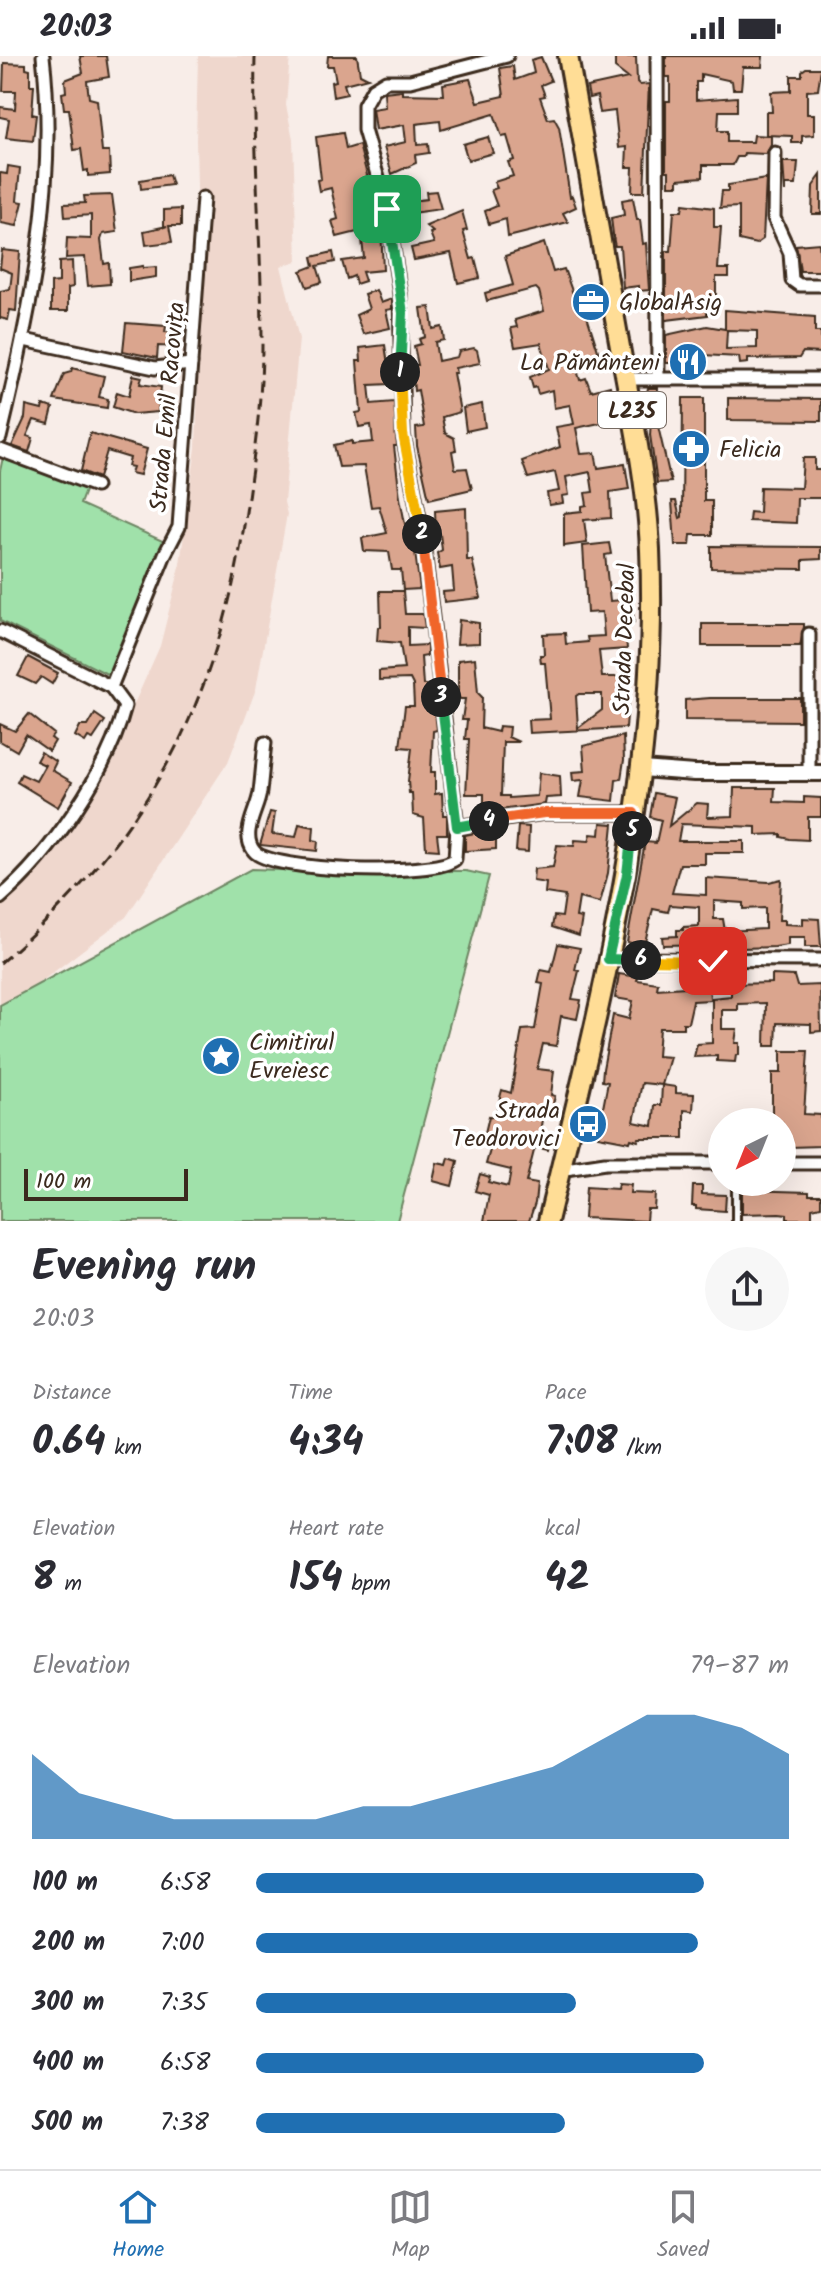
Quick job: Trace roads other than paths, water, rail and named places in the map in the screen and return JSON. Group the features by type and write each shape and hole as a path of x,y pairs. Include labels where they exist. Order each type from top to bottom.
{"main road":[{"name":"Strada Decebal","path":"548,1221 627,874 642,769 651,641 650,549 643,476 568,56"}],"street":[{"path":"0,438 31,311 44,184 47,88 43,56"},
{"path":"265,743 259,800 249,827 251,847 259,855 295,866 418,870 449,865 458,854 422,533 403,434 400,294 387,209 364,130 364,105 373,89 386,81 418,79 507,56"},
{"path":"657,56 658,378"},
{"path":"775,153 774,218 790,253 792,280 799,285 821,285"},
{"name":"Strada Emil Racovița","path":"111,687 179,527 203,198"},
{"path":"24,340 155,368 191,364"},
{"path":"626,379 821,379"},
{"path":"0,450 96,486"},
{"path":"0,631 111,687 125,706 86,793 24,877 0,898"},
{"path":"642,769 694,773 815,773 809,634"},
{"path":"457,827 544,813 634,813"},
{"path":"608,959 821,960"},
{"path":"559,1170 605,1163 708,1163"},
{"path":"796,1163 821,1163"}],"lane":[{"path":"736,1196 736,1221"}],"railway":[{"path":"0,963 54,913 101,862 140,808 173,752 200,693 221,630 237,563 254,454 261,382 255,56"}],"place":[{"name":"GlobalAsig","path":"591,302"},
{"name":"La Pământeni","path":"688,362"},
{"name":"Felicia","path":"691,449"},
{"name":"Cimitirul Evreiesc","path":"221,1056"},
{"name":"Strada Teodorovici","path":"588,1124"}]}
